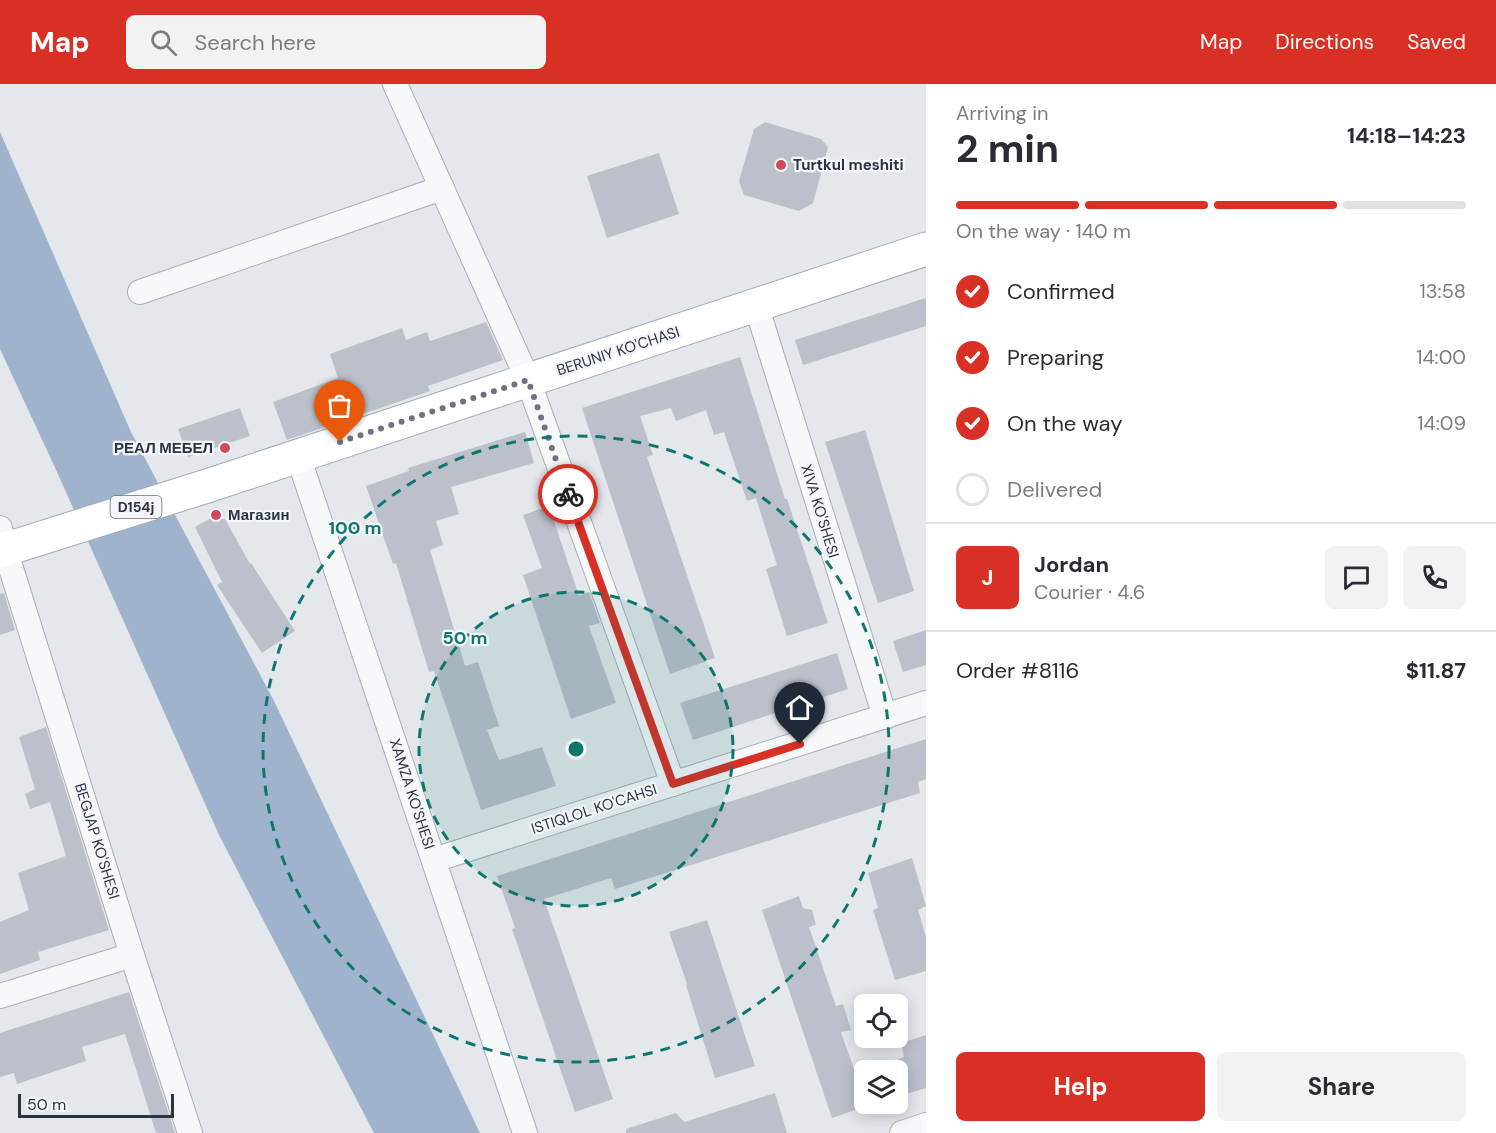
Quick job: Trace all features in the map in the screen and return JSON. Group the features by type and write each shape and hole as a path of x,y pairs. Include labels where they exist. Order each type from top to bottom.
{"main road":[{"name":"BERUNIY KO'CHASI","path":"2,542 65,529 207,486 926,249"}],"street":[{"path":"395,84 528,380 673,784"},
{"path":"140,292 442,188"},
{"name":"XIVA KO'SHESI","path":"756,305 885,717"},
{"name":"XAMZA KO'SHESI","path":"298,456 525,1133"},
{"name":"BEGJAP KO'SHESI","path":"2,542 190,1133"},
{"name":"ISTIQLOL KO'CAHSI","path":"434,860 926,704"},
{"path":"0,996 132,955"},
{"path":"902,1133 926,1125"}],"water":[{"path":"0,132 131,432 273,699 480,1133 374,1133 219,835 0,349"}],"building":[{"path":"765,122 821,139 828,147 813,203 799,211 744,195 739,181 754,129"},
{"path":"659,153 679,214 607,238 587,176"},
{"path":"926,298 926,326 803,365 795,340"},
{"path":"486,322 503,360 428,386 430,391 287,440 273,402 338,378 330,354 402,328 406,340 427,332 430,341"},
{"path":"740,357 785,499 787,499 828,623 787,636 766,569 777,565 756,498 747,501 724,432 714,435 706,410 676,421 671,408 640,416 653,455 647,457 715,658 670,674 582,408"},
{"path":"240,408 250,436 188,457 178,429"},
{"path":"865,430 914,591 878,603 825,442"},
{"path":"525,432 534,463 451,487 459,514 436,521 443,545 430,550 465,666 478,662 499,726 487,730 499,760 542,747 556,786 481,810 434,671 429,672 396,563 393,564 366,486 409,471 408,468"},
{"path":"549,506 579,596 589,592 600,623 589,626 616,703 571,719 523,575 542,568 523,515"},
{"path":"211,518 225,519 250,564 295,631 262,653 217,585 222,582 195,527"},
{"path":"4,593 15,630 0,635 0,594"},
{"path":"926,630 926,665 903,672 893,641"},
{"path":"837,653 848,689 693,740 680,703"},
{"path":"46,727 109,930 38,952 40,960 0,974 0,922 29,910 18,873 66,856 50,802 30,809 25,794 35,789 19,737"},
{"path":"926,739 926,779 918,782 920,793 615,889 611,878 544,899 613,1099 575,1112 512,929 515,928 497,876"},
{"path":"912,858 926,906 918,910 926,937 926,971 895,980 873,910 878,908 868,873"},
{"path":"799,896 803,908 812,910 816,925 809,927 836,1006 843,1004 851,1030 841,1032 854,1069 854,1110 832,1118 762,910"},
{"path":"707,920 755,1066 715,1078 669,932"},
{"path":"129,992 175,1133 156,1133 125,1034 82,1047 86,1061 17,1084 14,1073 0,1077 0,1033"},
{"path":"926,1035 926,1088 908,1094 908,1060 897,1060 904,1057 902,1048 908,1048 908,1041"},
{"path":"775,1093 787,1133 626,1133 626,1129 676,1113 684,1122"}],"way so far":[{"path":"340,442 528,380 568,494"}],"place":[{"name":"Turtkul meshiti","path":"781,165"},
{"name":"РЕАЛ МЕБЕЛ","path":"225,448"},
{"name":"Магазин","path":"216,515"}],"route":[{"path":"568,494 673,784 800,744"}]}
